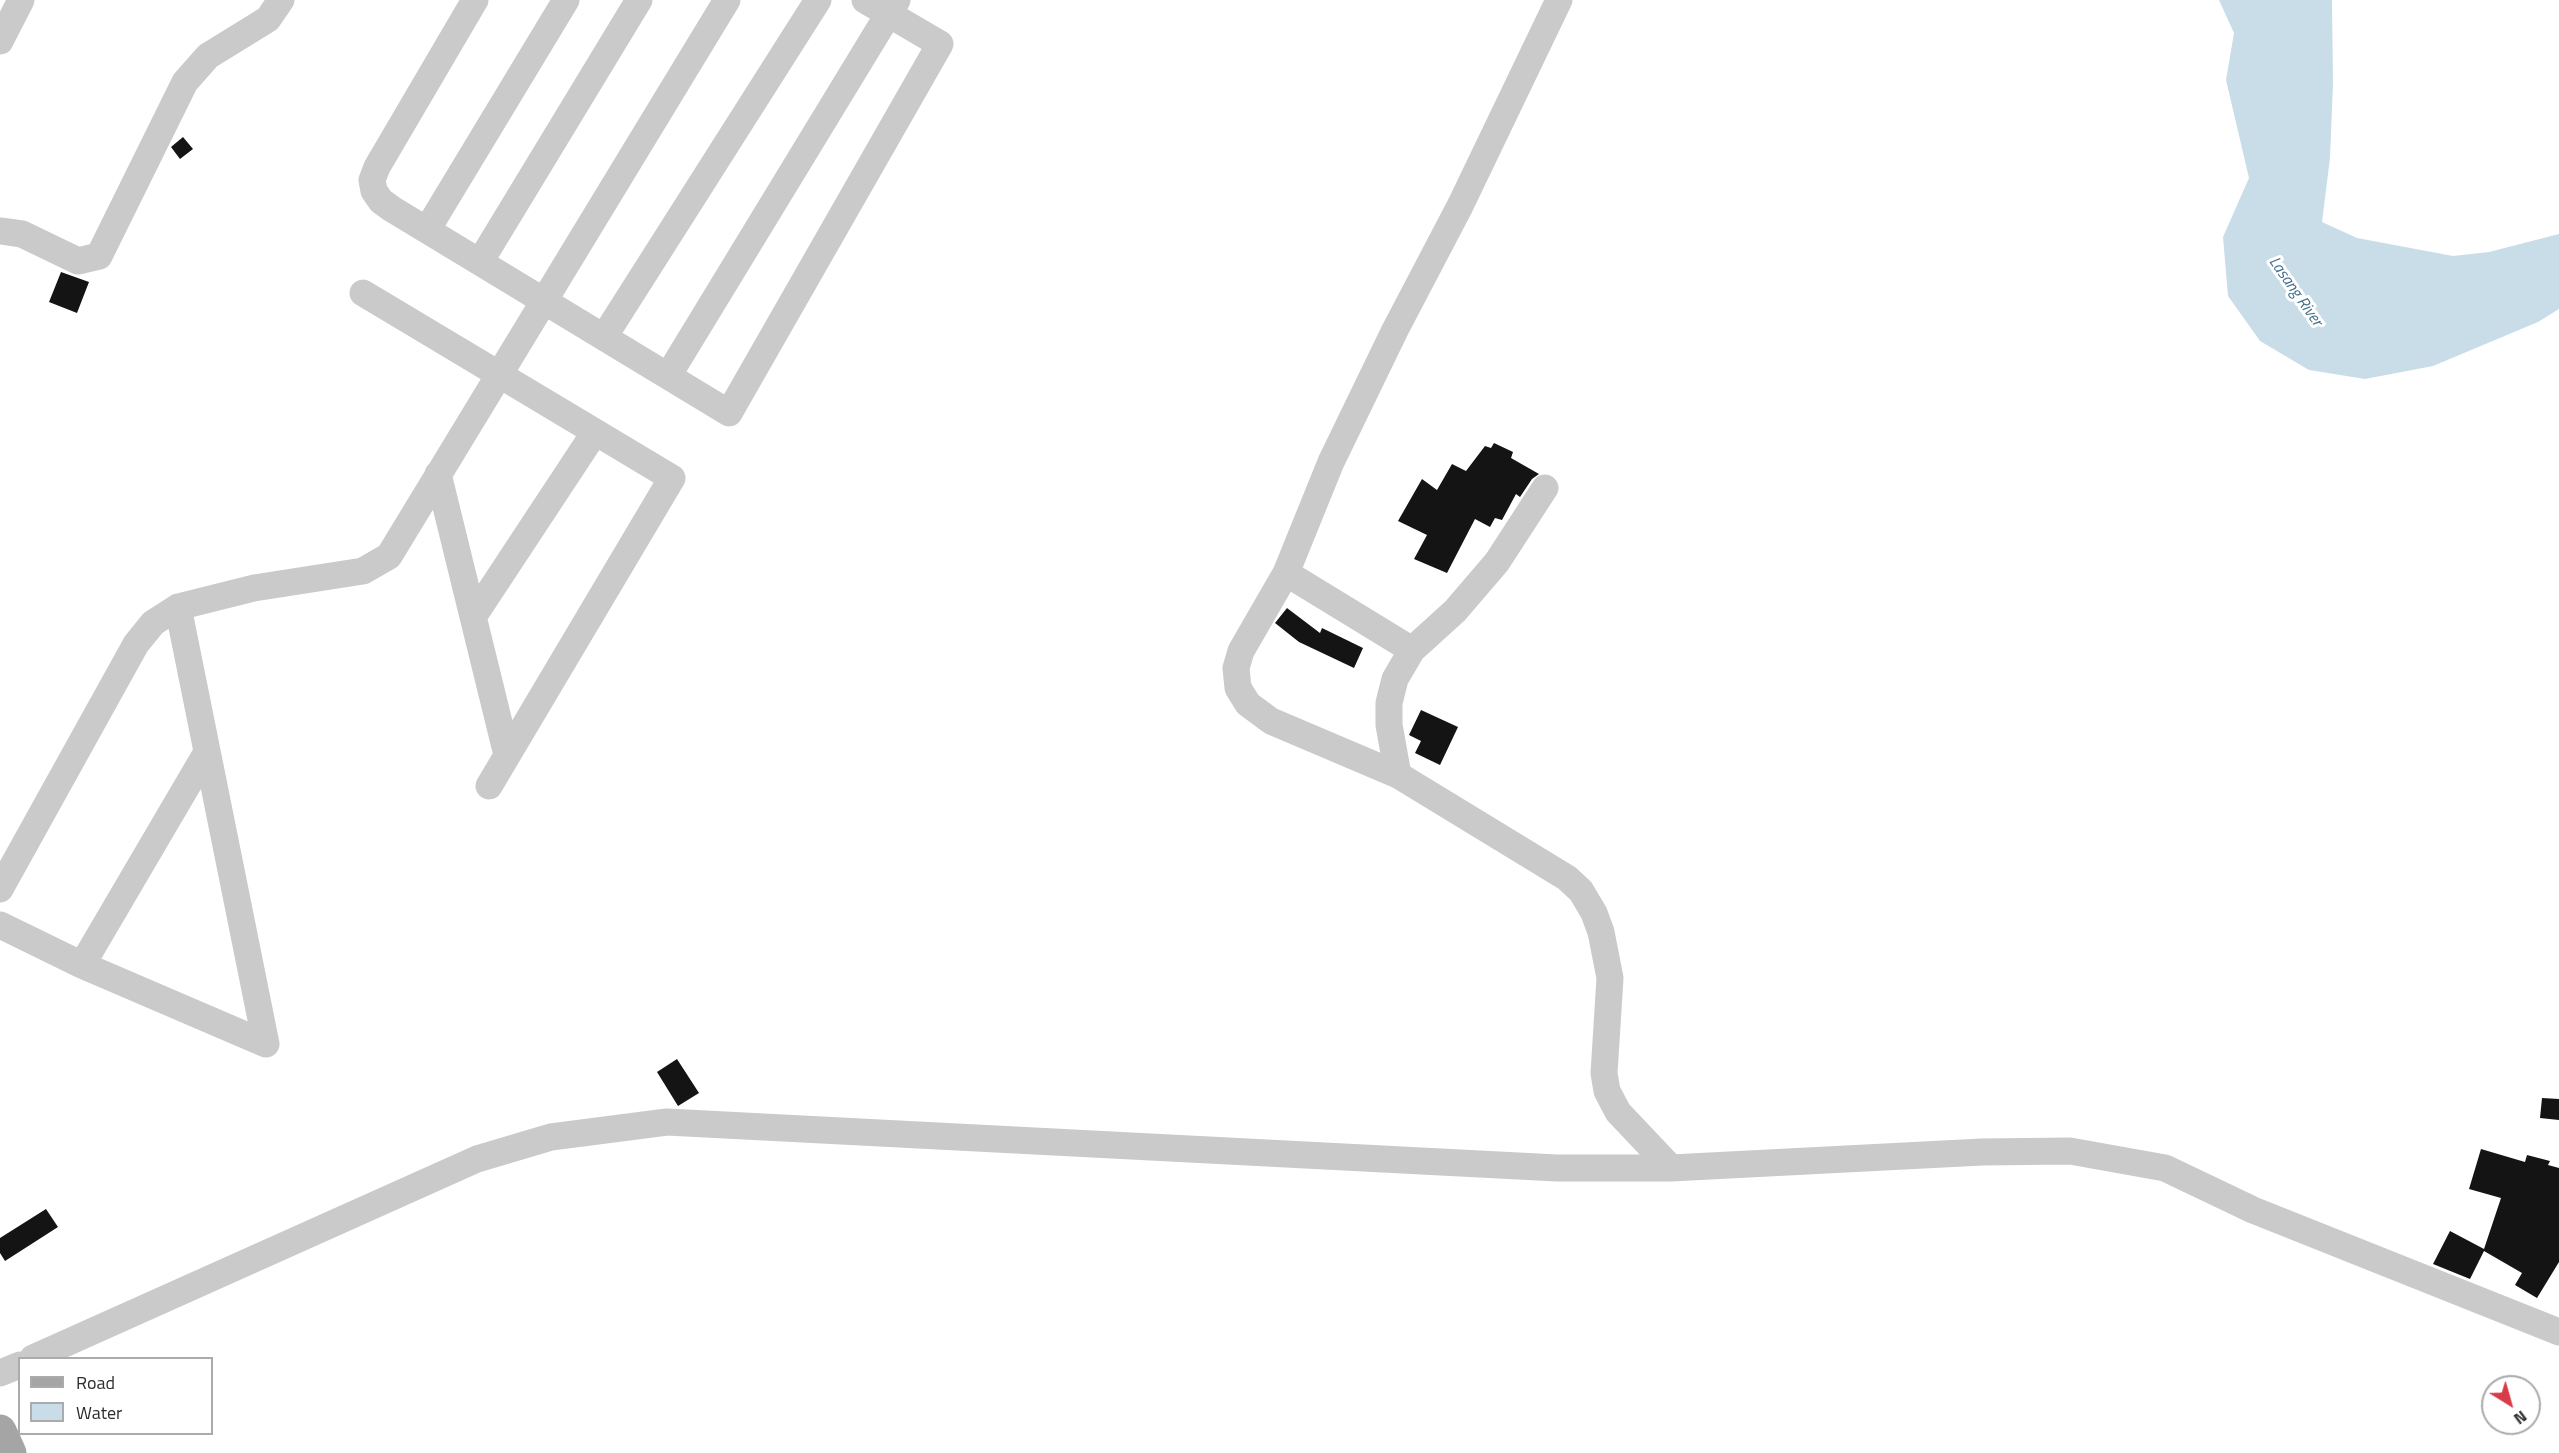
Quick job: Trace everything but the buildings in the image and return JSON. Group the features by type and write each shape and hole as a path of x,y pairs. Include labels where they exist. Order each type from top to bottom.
{"main road":[{"path":"0,1431 10,1453"}],"street":[{"path":"0,41 21,0"},
{"path":"0,231 22,234 78,261 99,256 185,82 208,56 268,19 281,0"},
{"path":"475,0 377,167 372,180 374,191 381,201 427,230 729,413 940,44 893,7 865,0"},
{"path":"427,230 566,0"},
{"path":"480,262 639,0"},
{"path":"0,889 136,644 153,623 178,607 254,588 363,571 389,556 728,0"},
{"path":"604,337 818,0"},
{"path":"1559,0 1460,206 1395,330 1331,462 1286,573 1241,651 1236,668 1238,688 1248,704 1271,720 1398,775 1567,878 1581,891 1594,913 1601,932 1610,978 1604,1073 1607,1090 1618,1112 1671,1168"},
{"path":"668,376 893,7"},
{"path":"363,293 672,478 489,786"},
{"path":"473,617 595,432"},
{"path":"438,474 507,755"},
{"path":"1398,775 1392,750 1389,703 1395,680 1412,650 1473,591 1497,562 1545,488"},
{"path":"1286,573 1412,650"},
{"path":"0,926 82,965 266,1044 178,607"},
{"path":"82,965 207,752"},
{"path":"37,1357 477,1159 551,1137 617,1126 667,1122 1557,1168 1671,1168 1982,1152 2070,1151 2126,1159 2165,1168 2253,1210 2559,1332"},
{"path":"0,1373 18,1366"}],"water":[{"name":"Lasang River","path":"2219,0 2332,0 2333,84 2330,158 2322,222 2357,238 2453,256 2489,252 2559,234 2559,309 2538,322 2433,366 2365,379 2309,370 2260,341 2228,296 2223,237 2249,178 2226,80 2234,33"}]}
